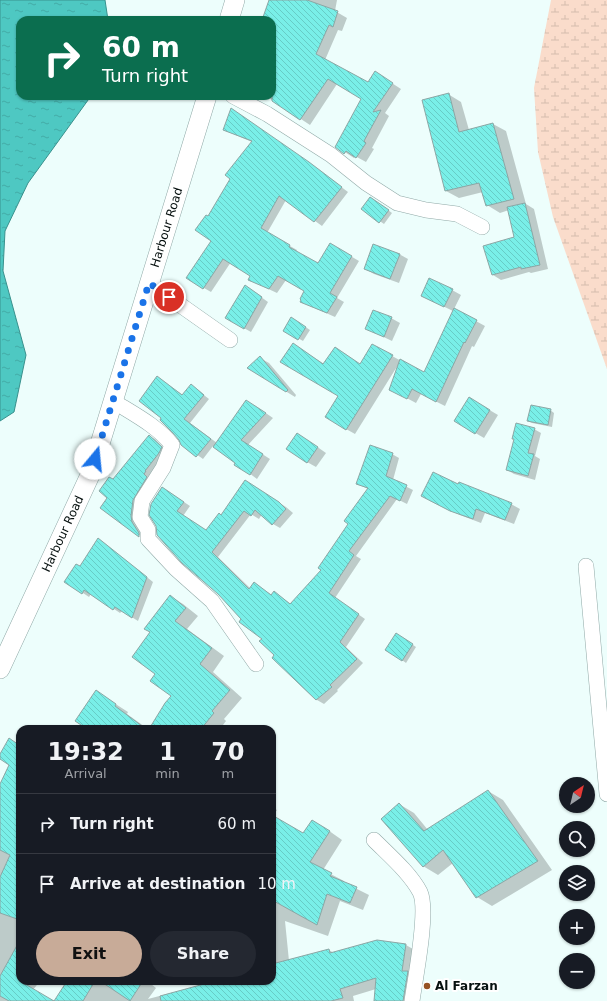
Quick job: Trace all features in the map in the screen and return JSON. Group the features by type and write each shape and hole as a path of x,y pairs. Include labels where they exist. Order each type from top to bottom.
{"street":[{"path":"230,16 235,0"},
{"name":"Harbour Road","path":"0,670 90,473 206,100"},
{"path":"241,100 267,114 331,155 366,183 397,203 426,210 458,214 482,227"},
{"path":"149,283 230,340"},
{"path":"113,401 168,439 172,446 163,468 142,501 140,517 148,530 148,539 176,569 212,601 256,664"},
{"path":"586,566 607,794"},
{"path":"374,840 405,872 421,893 424,918 412,1001"}],"green space":[{"path":"551,0 607,0 607,369 553,217 538,152 534,88"}],"water":[{"path":"0,0 105,0 107,16 16,16 16,100 88,100 28,183 5,231 3,271 26,355 14,412 0,421"}],"building":[{"path":"269,0 307,0 338,11 333,27 329,25 316,54 368,82 375,71 393,83 373,112 381,110 364,141 366,143 356,158 346,151 344,154 335,147 361,99 328,79 300,120 272,101 276,100 276,16 263,16"},
{"path":"449,93 459,132 493,123 514,199 486,206 479,183 445,191 422,100"},
{"path":"231,108 309,162 342,187 314,222 279,196 261,228 290,245 289,247 318,263 330,243 352,256 330,293 337,297 327,313 300,302 304,291 278,276 269,289 248,280 250,276 223,259 203,289 186,278 211,241 195,230 206,215 208,216 230,179 225,175 252,141 223,130"},
{"path":"370,197 389,210 379,223 361,209"},
{"path":"525,203 540,265 521,269 521,267 492,275 483,246 514,237 507,207"},
{"path":"373,244 400,254 390,279 364,269"},
{"path":"429,278 453,289 444,307 421,296"},
{"path":"245,285 262,297 244,329 225,318"},
{"path":"454,308 477,320 465,343 464,342 436,402 412,389 407,399 389,390 400,359 424,372"},
{"path":"373,310 392,317 384,337 365,329"},
{"path":"291,317 306,327 298,340 283,331"},
{"path":"293,343 323,364 335,347 360,364 372,344 393,355 346,430 325,417 338,396 280,362"},
{"path":"260,356 288,390 286,392 247,368"},
{"path":"157,376 182,395 191,384 204,395 184,419 211,439 196,457 181,445 179,440 160,420 161,418 139,401"},
{"path":"469,397 490,410 475,434 454,421"},
{"path":"246,400 266,413 241,440 263,454 250,475 234,465 235,463 213,447"},
{"path":"531,405 551,409 548,425 527,421"},
{"path":"516,423 535,428 528,453 534,454 528,476 506,470 514,439 512,439"},
{"path":"297,433 318,447 307,463 286,449"},
{"path":"149,435 162,447 145,471 144,474 147,477 133,500 131,516 132,522 139,533 139,537 100,508 107,498 99,491 109,477 113,479"},
{"path":"370,445 393,453 386,476 407,485 400,501 390,496 349,551 354,555 329,593 359,614 340,642 357,659 330,685 332,687 316,700 272,658 274,655 259,641 262,639 239,622 241,619 218,594 182,563 157,535 156,526 149,515 151,504 162,487 184,502 177,511 206,530 219,513 221,515 245,480 279,502 286,509 272,525 255,510 251,516 244,511 212,552 249,589 254,582 271,595 274,591 290,604 321,570 318,568 348,524 344,521 368,488 356,484"},
{"path":"433,472 458,484 459,482 512,503 505,520 476,509 473,519 450,511 421,496"},
{"path":"98,538 147,577 132,618 115,607 113,610 84,590 82,594 64,582 76,564 80,566"},
{"path":"170,595 186,608 175,621 212,648 200,664 230,690 212,711 214,713 204,725 151,725 171,696 150,681 155,674 132,657 150,632 144,629"},
{"path":"396,633 413,644 402,661 385,650"},
{"path":"96,690 116,704 115,706 141,725 81,725 75,721"},
{"path":"9,738 16,743 16,919 0,913 0,877 10,855 0,850 0,784 9,765 0,759 0,754"},
{"path":"488,790 538,861 476,898 443,850 423,867 381,819 399,803 424,831"},
{"path":"276,817 303,833 312,820 330,831 310,862 332,873 330,876 357,887 350,903 327,894 317,925 276,902"},
{"path":"377,940 406,944 402,971 408,971 403,1001 374,1001 376,978 340,989 343,998 331,1001 161,1001 160,996 200,985 276,985 276,963 329,949 330,953"},
{"path":"16,947 16,985 27,985 54,1001 9,1001 0,996 0,976"},
{"path":"64,985 93,985 83,1001 54,1001"},
{"path":"106,985 140,985 130,1001"}],"place":[{"name":"Al Farzan","path":"427,986"}],"route":[{"path":"95,459 149,283 169,297"}]}
